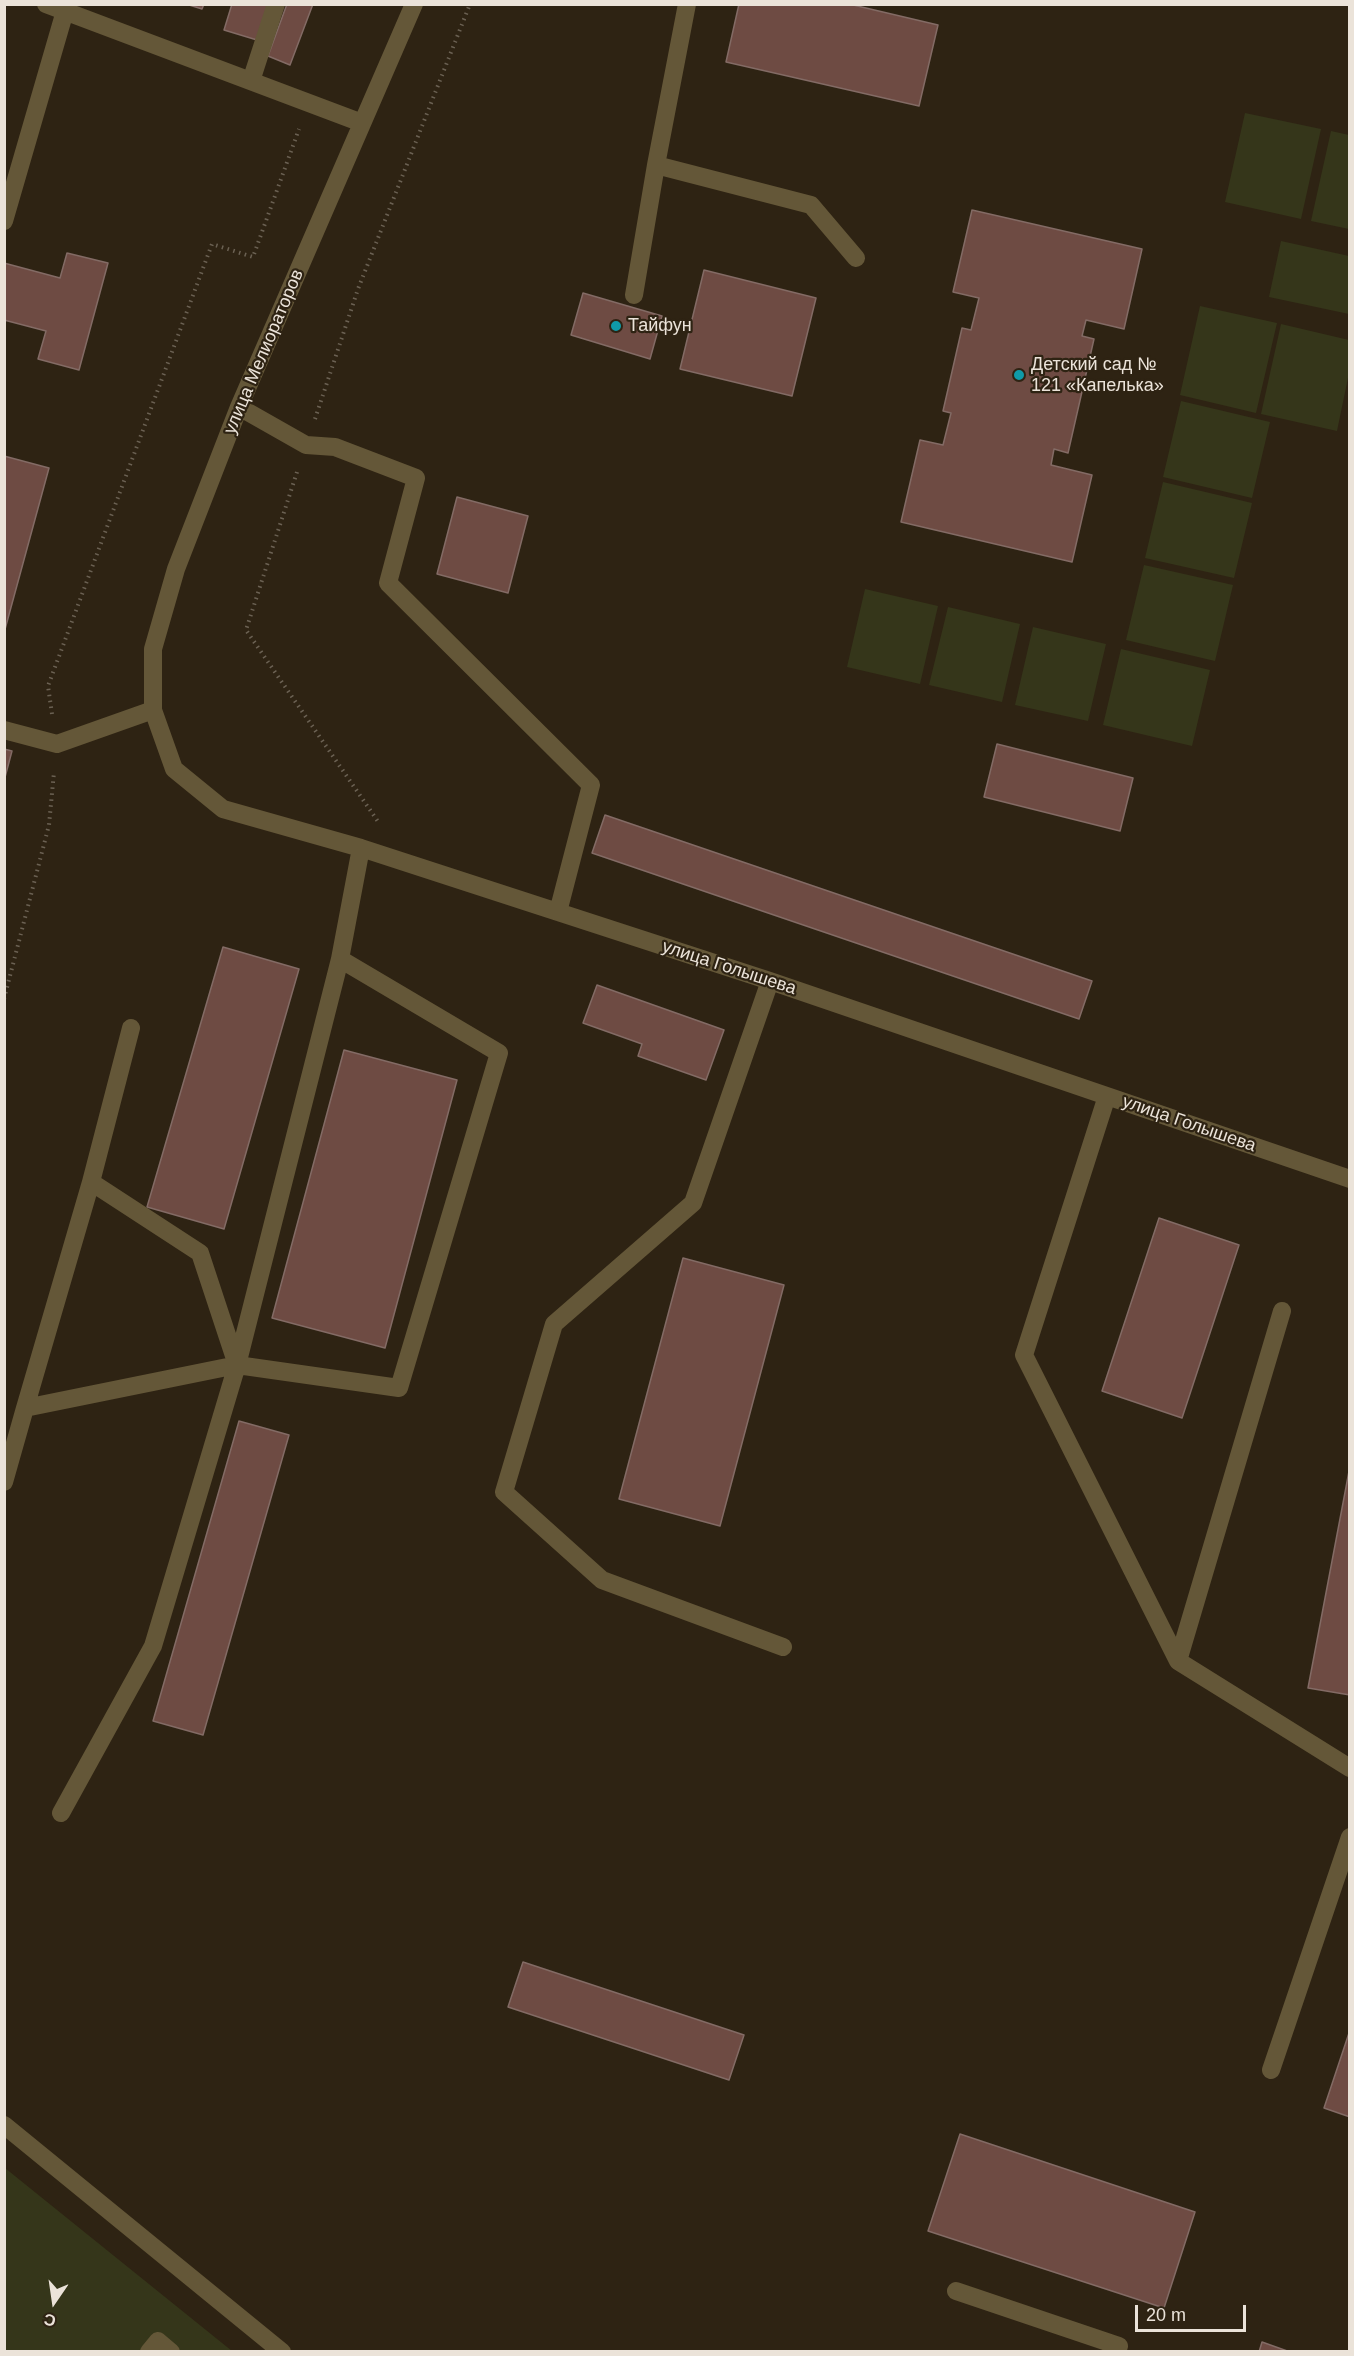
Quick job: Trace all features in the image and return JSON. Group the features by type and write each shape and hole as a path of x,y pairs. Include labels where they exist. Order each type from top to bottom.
{"street":[{"path":"46,4 362,123"},
{"path":"251,81 276,4"},
{"name":"улица Мелиораторов","path":"153,710 153,650 172,581 239,407 414,4"},
{"path":"634,295 687,4"},
{"path":"4,221 65,10"},
{"path":"656,165 811,205 856,258"},
{"path":"239,407 306,445 335,447 416,478 388,583 591,786 558,912"},
{"path":"4,730 57,744 153,710"},
{"name":"улица Голышева","path":"153,710 174,768 223,809 362,849 770,981 1350,1179"},
{"path":"62,1813 153,1646 237,1365 340,959 362,849"},
{"path":"25,1408 237,1365 399,1388 499,1053 340,959"},
{"path":"770,981 693,1203 554,1324 504,1492 602,1580 783,1647"},
{"path":"4,1482 92,1182 131,1028"},
{"path":"1107,1096 1024,1355 1178,1661 1350,1768"},
{"path":"92,1182 200,1253 237,1365"},
{"path":"1178,1661 1282,1311"},
{"path":"1271,2070 1350,1837"},
{"path":"4,2126 282,2352"},
{"path":"956,2292 1119,2346 1117,2352"}],"path":[{"path":"380,824 246,630 358,289 471,4"},
{"path":"4,999 49,825 57,744 48,686 212,243 253,257 309,102"}],"green space":[{"path":"1245,113 1321,129 1301,219 1225,202"},
{"path":"1331,131 1349,135 1349,229 1311,221"},
{"path":"1281,241 1349,256 1349,314 1269,297"},
{"path":"1200,306 1277,323 1256,413 1180,395"},
{"path":"1281,324 1349,340 1349,373 1337,431 1261,414"},
{"path":"1181,401 1270,422 1252,498 1163,477"},
{"path":"1163,482 1252,503 1234,578 1145,558"},
{"path":"1144,565 1233,585 1215,661 1126,640"},
{"path":"865,589 938,606 920,684 847,667"},
{"path":"948,607 1020,624 1002,702 929,685"},
{"path":"1033,627 1106,644 1088,721 1015,705"},
{"path":"1121,649 1210,670 1192,746 1103,725"},
{"path":"5,2168 232,2351 5,2351"}],"building":[{"path":"186,4 204,4 202,9"},
{"path":"232,4 268,4 257,40 224,30"},
{"path":"287,4 313,4 290,65 268,56"},
{"path":"739,4 849,4 938,25 919,106 726,62"},
{"name":"Детский сад № 121 «Капелька»","path":"972,210 1142,249 1124,329 1086,320 1082,336 1094,339 1068,453 1054,449 1051,465 1092,475 1072,562 901,522 920,440 943,445 951,413 943,411 962,328 971,330 979,298 953,292"},
{"path":"67,253 108,263 79,370 38,359 46,331 4,320 4,263 60,278"},
{"path":"704,270 816,298 792,396 680,369"},
{"name":"Тайфун","path":"583,293 662,316 650,359 571,335"},
{"path":"4,456 49,468 4,633"},
{"path":"457,497 528,516 508,593 437,574"},
{"path":"997,744 1133,778 1120,831 984,797"},
{"path":"4,749 12,751 4,781"},
{"path":"605,815 1092,981 1079,1019 592,853"},
{"path":"223,947 299,969 224,1229 147,1207"},
{"path":"597,985 724,1030 706,1080 638,1056 642,1044 583,1023"},
{"path":"344,1050 457,1080 385,1348 272,1318"},
{"path":"1159,1218 1239,1245 1182,1418 1102,1391"},
{"path":"683,1258 784,1285 720,1526 619,1499"},
{"path":"239,1421 289,1435 203,1735 153,1721"},
{"path":"1350,1466 1350,1695 1308,1688"},
{"path":"523,1962 744,2035 729,2080 508,2007"},
{"path":"1350,2030 1350,2117 1324,2108"},
{"path":"960,2134 1195,2212 1164,2308 928,2231"},
{"path":"1262,2342 1290,2352 1259,2352"}],"place":[{"name":"Тайфун","path":"616,326"},
{"name":"Детский сад № 121 «Капелька»","path":"1019,375"}]}
